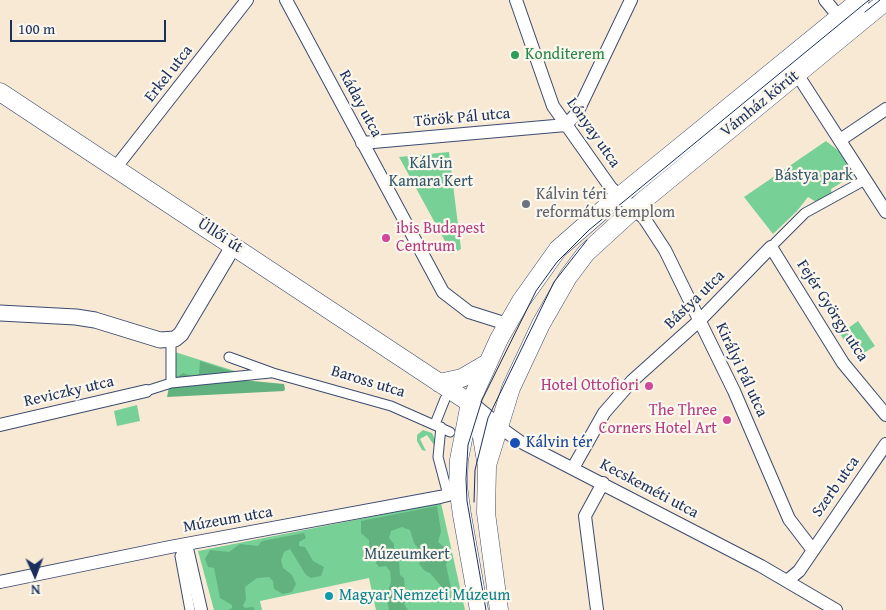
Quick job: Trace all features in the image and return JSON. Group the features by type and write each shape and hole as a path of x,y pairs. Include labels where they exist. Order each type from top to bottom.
{"main road":[{"name":"Vámház körút","path":"620,195 860,0"},
{"name":"Vámház körút","path":"634,208 886,1"},
{"name":"Üllői út","path":"0,92 234,245 442,391"},
{"path":"479,610 453,490 457,433 486,364 507,324 558,249 620,195"},
{"path":"487,467 511,388 541,324 568,277 599,240 634,208"},
{"path":"442,391 486,364"},
{"path":"442,391 470,403 481,431 487,467 486,513 499,610"},
{"path":"442,391 459,410 463,420 457,433"}],"street":[{"name":"Erkel utca","path":"116,167 247,0"},
{"name":"Ráday utca","path":"286,0 444,292 469,312 507,324"},
{"name":"Lónyay utca","path":"516,0 553,106 611,188 634,208"},
{"path":"566,125 577,113 631,0"},
{"path":"825,0 840,18"},
{"path":"797,74 865,180 885,207"},
{"path":"840,140 886,109"},
{"name":"Török Pál utca","path":"362,143 566,125"},
{"name":"Bástya utca","path":"573,468 604,413 626,387 700,320 805,213 865,180"},
{"name":"Királyi Pál utca","path":"634,208 649,225 665,250 734,391 789,519 812,549"},
{"path":"0,313 76,316 160,340 175,339 181,334 234,245"},
{"name":"Fejér György utca","path":"771,248 843,363 886,415"},
{"path":"171,346 171,382"},
{"name":"Baross utca","path":"229,357 273,373 390,406 457,433"},
{"name":"Baross utca","path":"146,392 171,382 273,373"},
{"path":"442,391 438,426 438,457 453,490"},
{"name":"Reviczky utca","path":"0,424 146,392"},
{"path":"470,403 498,426"},
{"name":"Kecskeméti utca","path":"498,426 519,441 787,580 836,610"},
{"name":"Szerb utca","path":"787,580 799,571 812,549 886,444"},
{"path":"597,610 585,516 603,483"},
{"name":"Múzeum utca","path":"0,582 453,490"},
{"path":"186,544 180,556 190,610"},
{"path":"186,544 201,610"}],"green space":[{"name":"Bástya park","path":"826,141 840,152 854,175 831,189 832,196 818,203 808,197 797,211 773,234 744,197"},
{"name":"Kálvin Kamara Kert","path":"449,152 461,249 452,254 399,157"},
{"path":"858,321 875,346 856,358 840,334"},
{"path":"175,352 241,373 175,380"},
{"path":"200,361 239,374 242,380 284,384 285,389 284,391 167,397 169,387 176,378 183,373 195,377 199,374"},
{"path":"137,405 140,421 117,426 114,411"},
{"path":"423,430 432,433 436,442 434,445 427,435 420,439 426,451 422,450 417,441 417,435"},
{"name":"Múzeumkert","path":"441,503 465,610 376,610 369,578 260,601 262,610 214,610 198,551"},
{"path":"437,506 441,531 438,542 447,550 449,558 446,565 451,588 445,591 430,573 425,571 419,564 423,555 414,543 410,530 402,527 391,531 389,538 394,544 394,557 399,562 400,575 404,578 405,591 408,595 404,604 408,610 389,610 386,597 391,582 390,571 386,566 379,567 375,557 369,551 369,540 361,533 361,521"},
{"path":"304,533 306,538 299,542 299,546 305,547 313,561 324,567 321,576 311,578 306,575 290,549 284,552 281,560 283,568 292,575 296,584 292,592 283,594 274,589 273,581 269,577 257,578 245,587 246,599 243,606 245,608 253,607 255,610 228,610 232,608 232,605 220,598 214,568 208,567 205,559 210,550 229,552 240,544 258,546 262,541"}],"tram line":[{"path":"486,610 467,501 468,445 482,400 536,291 557,262 589,230 869,0"},
{"path":"865,12 880,0"},
{"path":"474,502 475,470 488,418 554,282 587,240"}],"place":[{"name":"Konditerem","path":"515,55"},
{"name":"Kálvin téri református templom","path":"526,204"},
{"name":"ibis Budapest Centrum","path":"386,238"},
{"name":"Hotel Ottofiori","path":"649,386"},
{"name":"The Three Corners Hotel Art","path":"727,420"},
{"name":"Kálvin tér","path":"515,443"},
{"name":"Magyar Nemzeti Múzeum","path":"329,596"}]}
